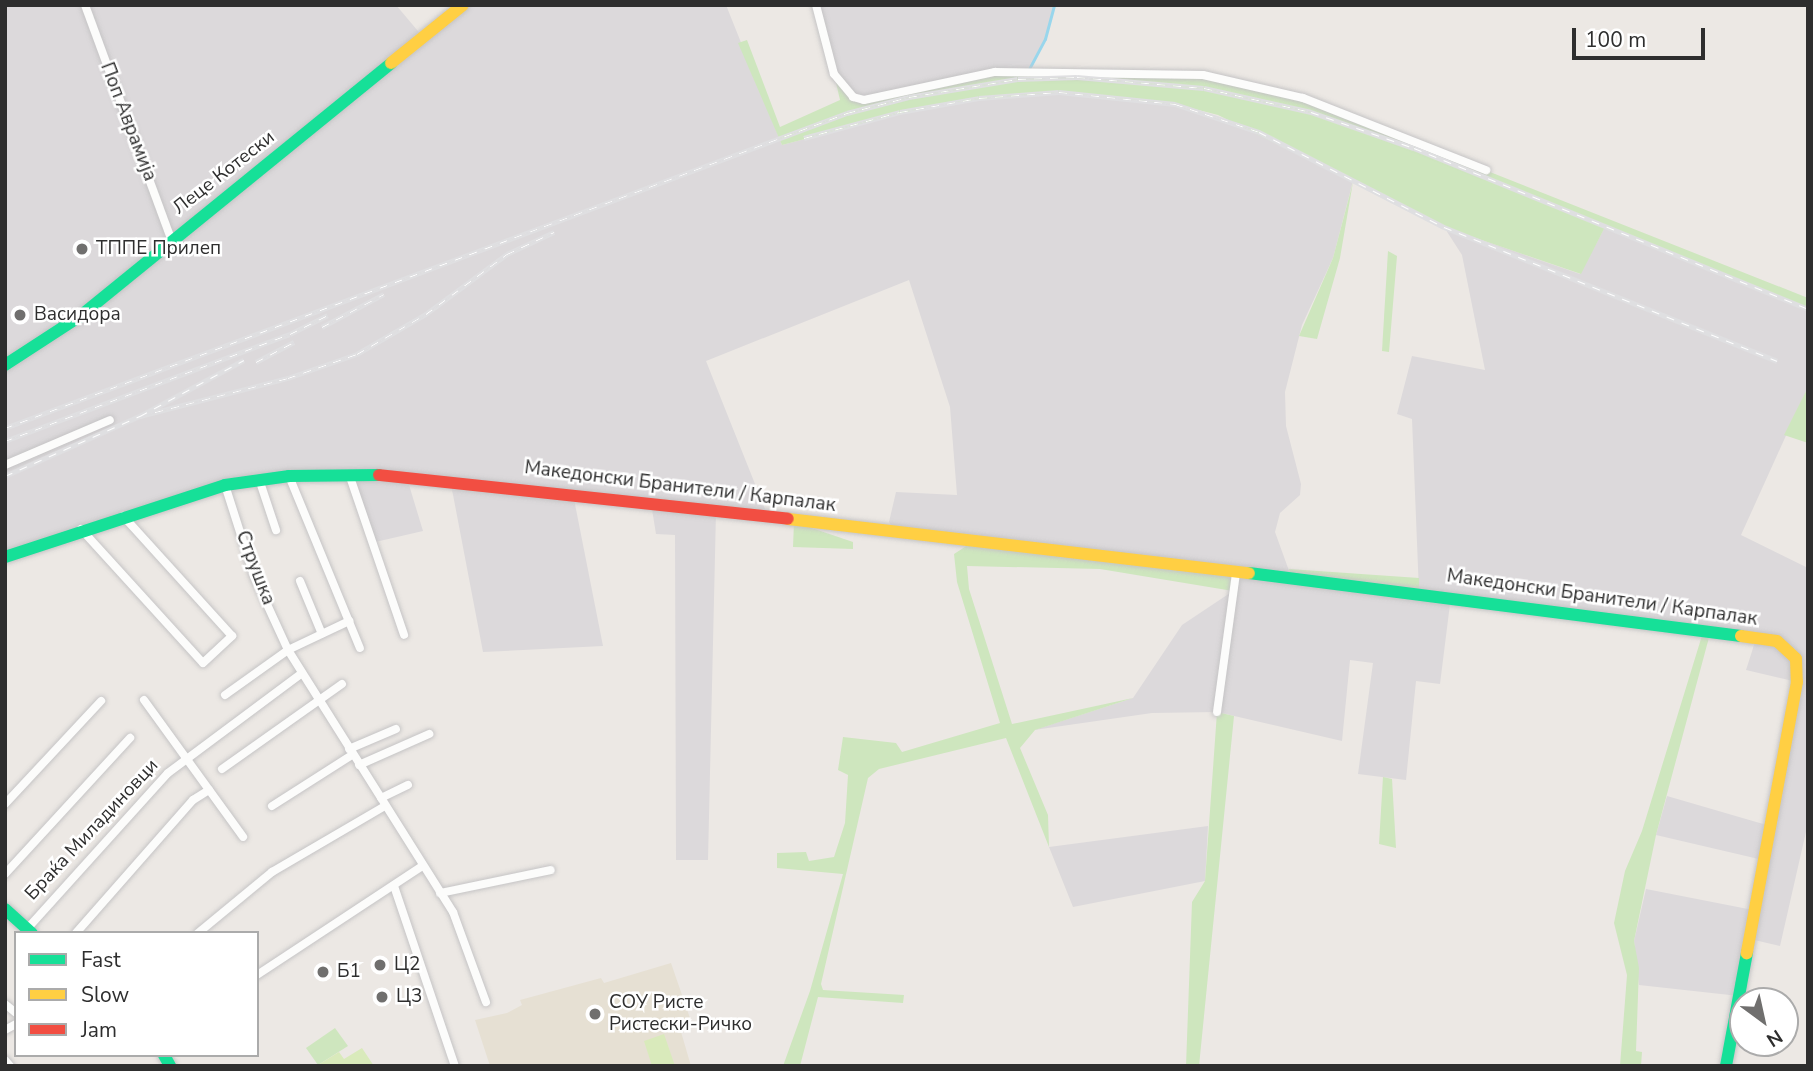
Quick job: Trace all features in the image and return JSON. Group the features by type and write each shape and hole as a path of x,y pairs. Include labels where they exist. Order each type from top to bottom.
{"main road":[{"name":"Леце Котески","path":"5,365 44,344 463,5"},
{"name":"Македонски Бранители / Карпалак","path":"5,557 81,529 225,485 289,476 349,474 495,483 1236,574 1626,618 1786,645 1796,659 1797,682 1727,1066"},
{"name":"Браќа Миладиновци","path":"5,909 30,931"}],"street":[{"name":"Поп Аврамија","path":"85,5 171,239"},
{"path":"816,5 834,74 842,89 864,100 995,72 1203,75 1303,98 1486,170"},
{"path":"5,465 110,420"},
{"path":"349,474 404,635"},
{"path":"289,476 360,648"},
{"name":"Струшка","path":"259,479 276,530"},
{"name":"Струшка","path":"225,485 254,576 288,650 421,867 453,912 486,1002"},
{"path":"81,529 203,663 232,636 123,516"},
{"path":"1217,712 1236,574"},
{"name":"Струшка","path":"300,581 322,634"},
{"path":"225,695 288,650 349,621"},
{"path":"187,760 301,674"},
{"path":"222,769 342,684"},
{"name":"Браќа Миладиновци","path":"144,700 243,837"},
{"path":"5,804 101,701"},
{"path":"272,806 350,752 396,729"},
{"path":"359,765 429,734"},
{"name":"Браќа Миладиновци","path":"5,874 130,738"},
{"name":"Браќа Миладиновци","path":"30,931 169,773 187,760"},
{"path":"200,931 272,872 408,785"},
{"path":"77,931 194,800 209,790"},
{"path":"259,974 421,867"},
{"path":"440,893 551,870"},
{"path":"394,886 455,1066"},
{"path":"5,1060 10,1066"}],"shaded area":[{"path":"5,5 396,5 423,37 463,5 726,5 782,145 939,104 1059,92 1175,104 1259,132 1353,181 1333,258 1302,325 1285,392 1286,426 1301,484 1300,495 1280,513 1275,532 1292,579 1419,592 1412,419 1397,414 1412,356 1485,370 1462,255 1444,227 1580,274 1605,227 1808,309 1808,387 1741,535 1808,568 1808,823 1780,946 1750,939 1741,987 1729,987 1729,995 1639,985 1634,941 1646,889 1753,910 1763,860 1656,835 1667,796 1770,826 1797,682 1746,670 1756,639 1451,596 1440,684 1416,681 1406,780 1358,774 1373,663 1350,660 1342,741 1217,712 1152,713 1034,730 1133,698 1182,625 1233,591 1236,574 896,534 889,522 896,492 957,495 950,407 909,280 706,361 769,519 716,512 708,860 676,860 675,535 656,534 651,503 573,494 603,646 483,652 450,479 406,475 423,531 371,543 349,474 259,479 5,557"},
{"path":"816,5 1054,5 1045,39 1028,71 864,100 842,89"},
{"path":"1208,826 1205,881 1073,907 1049,847"},
{"name":"СОУ Ристе Ристески-Ричко","path":"671,963 691,1021 679,1025 691,1066 490,1066 475,1020 507,1013 522,1005 520,1000 601,978 604,983"}],"green space":[{"path":"747,40 780,127 840,100 834,74 842,89 864,100 995,72 1203,75 1303,98 1808,298 1808,309 1605,227 1581,274 1444,227 1218,115 1175,104 1059,92 939,104 782,145 738,43"},
{"path":"1353,182 1340,258 1317,339 1299,336 1333,258"},
{"path":"1388,251 1397,256 1389,352 1382,351"},
{"path":"1808,387 1808,443 1784,435"},
{"path":"794,522 853,542 853,549 793,547"},
{"path":"971,543 1236,574 1233,591 1100,569 967,566 969,589 1012,724 1133,698 1035,730 1020,748 1048,815 1049,847 1006,738 879,769 868,778 821,984 823,990 904,995 903,1003 818,997 800,1066 783,1066 810,991 843,874 777,868 777,853 806,852 809,861 834,857 845,823 848,775 838,770 843,737 896,743 902,752 1000,723 957,582 954,554"},
{"path":"1289,569 1419,578 1419,592 1292,579"},
{"path":"1704,629 1711,630 1656,835 1634,941 1639,968 1636,1051 1642,1052 1641,1066 1620,1066 1627,975 1614,923 1625,871 1642,831"},
{"path":"1217,712 1234,716 1199,1066 1186,1066 1192,902 1205,881"},
{"path":"1383,777 1392,779 1396,848 1379,844"},
{"path":"335,1028 348,1046 318,1065 306,1048"},
{"path":"664,1034 675,1066 652,1066 644,1041"},
{"path":"362,1048 374,1066 318,1065 339,1052 344,1059"}],"waterway":[{"path":"1028,71 1045,39 1054,5"}],"railway":[{"path":"5,428 847,113 909,97 1018,79 1077,77 1204,88 1311,112 1414,148 1808,309"},
{"path":"804,138 900,112 979,98 1059,92 1175,104 1259,132 1444,227 1777,361"},
{"path":"140,416 288,378 357,354 426,314 507,254 554,232"},
{"path":"322,327 384,294"},
{"path":"5,441 290,334 328,315"},
{"path":"256,362 294,342"},
{"path":"5,476 140,416 244,360"}],"traffic: fast":[{"path":"5,365 79,317 391,63"},
{"path":"5,557 225,485 289,476 379,475"},
{"path":"1249,573 1741,636"},
{"path":"5,909 30,931"},
{"path":"1726,1066 1747,953"},
{"path":"165,1057 170,1066"}],"traffic: slow":[{"path":"391,63 463,5"},
{"path":"788,519 1249,573"},
{"path":"1741,636 1777,641 1796,659 1797,682 1747,953"}],"traffic: jam":[{"path":"379,475 788,519"}],"place":[{"name":"ТППЕ Прилеп","path":"82,249"},
{"name":"Васидора","path":"20,315"},
{"name":"Ц2","path":"380,965"},
{"name":"Б1","path":"323,972"},
{"name":"Ц3","path":"382,997"},
{"name":"СОУ Ристе Ристески-Ричко","path":"595,1014"}]}
